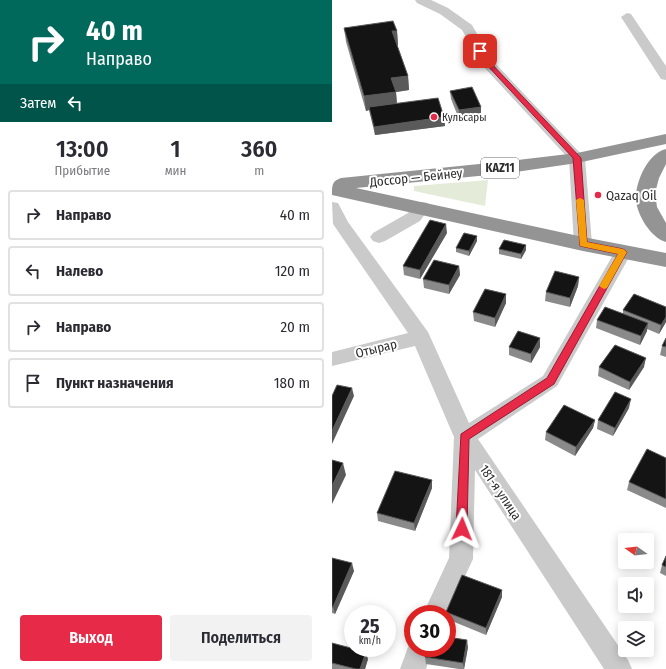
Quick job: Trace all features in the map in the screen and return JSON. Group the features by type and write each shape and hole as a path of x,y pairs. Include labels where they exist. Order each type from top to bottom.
{"highway":[{"name":"Доссор — Бейнеу","path":"332,185 509,167 577,158 666,139"},
{"path":"666,154 660,159 648,182 646,206 660,230 666,235"},
{"path":"332,188 583,244 666,260"}],"street":[{"path":"421,0 444,11 467,28 487,62 577,158 583,244"},
{"path":"627,17 666,76"},
{"name":"181-я улица","path":"332,207 341,224 421,337 464,437 619,669"},
{"path":"379,237 414,217 422,207"},
{"path":"439,605 461,559 464,437 550,381 623,252"},
{"name":"Отырар","path":"332,360 421,337"},
{"path":"414,669 417,657"}],"green space":[{"path":"488,180 485,206 414,191 414,186"}],"building":[{"path":"393,21 397,31 392,31 408,76 391,78 396,92 364,96 344,28"},
{"path":"472,87 481,107 459,110 450,91"},
{"path":"438,98 444,117 374,127 369,107"},
{"path":"430,220 446,224 420,270 403,266"},
{"path":"464,233 477,236 469,251 456,248"},
{"path":"504,240 526,245 521,254 499,249"},
{"path":"434,260 459,266 449,285 423,279"},
{"path":"555,271 579,277 570,298 546,292"},
{"path":"485,289 506,294 495,318 473,312"},
{"path":"634,294 666,307 666,317 661,325 623,310"},
{"path":"605,307 648,323 641,336 597,320"},
{"path":"518,331 540,338 531,354 509,347"},
{"path":"666,338 666,347 662,346"},
{"path":"615,345 646,358 630,382 599,367"},
{"path":"337,385 352,388 332,431 332,396"},
{"path":"615,392 631,399 615,428 598,420"},
{"path":"564,405 595,420 576,447 546,432"},
{"path":"647,449 666,458 666,499 629,482"},
{"path":"332,460 343,463 332,486"},
{"path":"395,471 432,480 414,523 377,513"},
{"path":"666,556 666,567 662,565"},
{"path":"332,558 352,563 333,607 332,607"},
{"path":"462,575 502,590 486,628 456,616 456,605 449,605"},
{"path":"456,638 467,640 463,663 425,657 456,657"},
{"path":"332,643 344,646 344,657 364,657 360,669 332,663"}],"slow traffic":[{"path":"580,200 583,244 623,252 604,286"}],"place":[{"name":"Кульсары","path":"434,117"},
{"name":"Qazaq Oil","path":"598,195"}],"route":[{"path":"462,529 464,437 550,381 623,252 583,244 577,158 487,62 480,51"}]}
